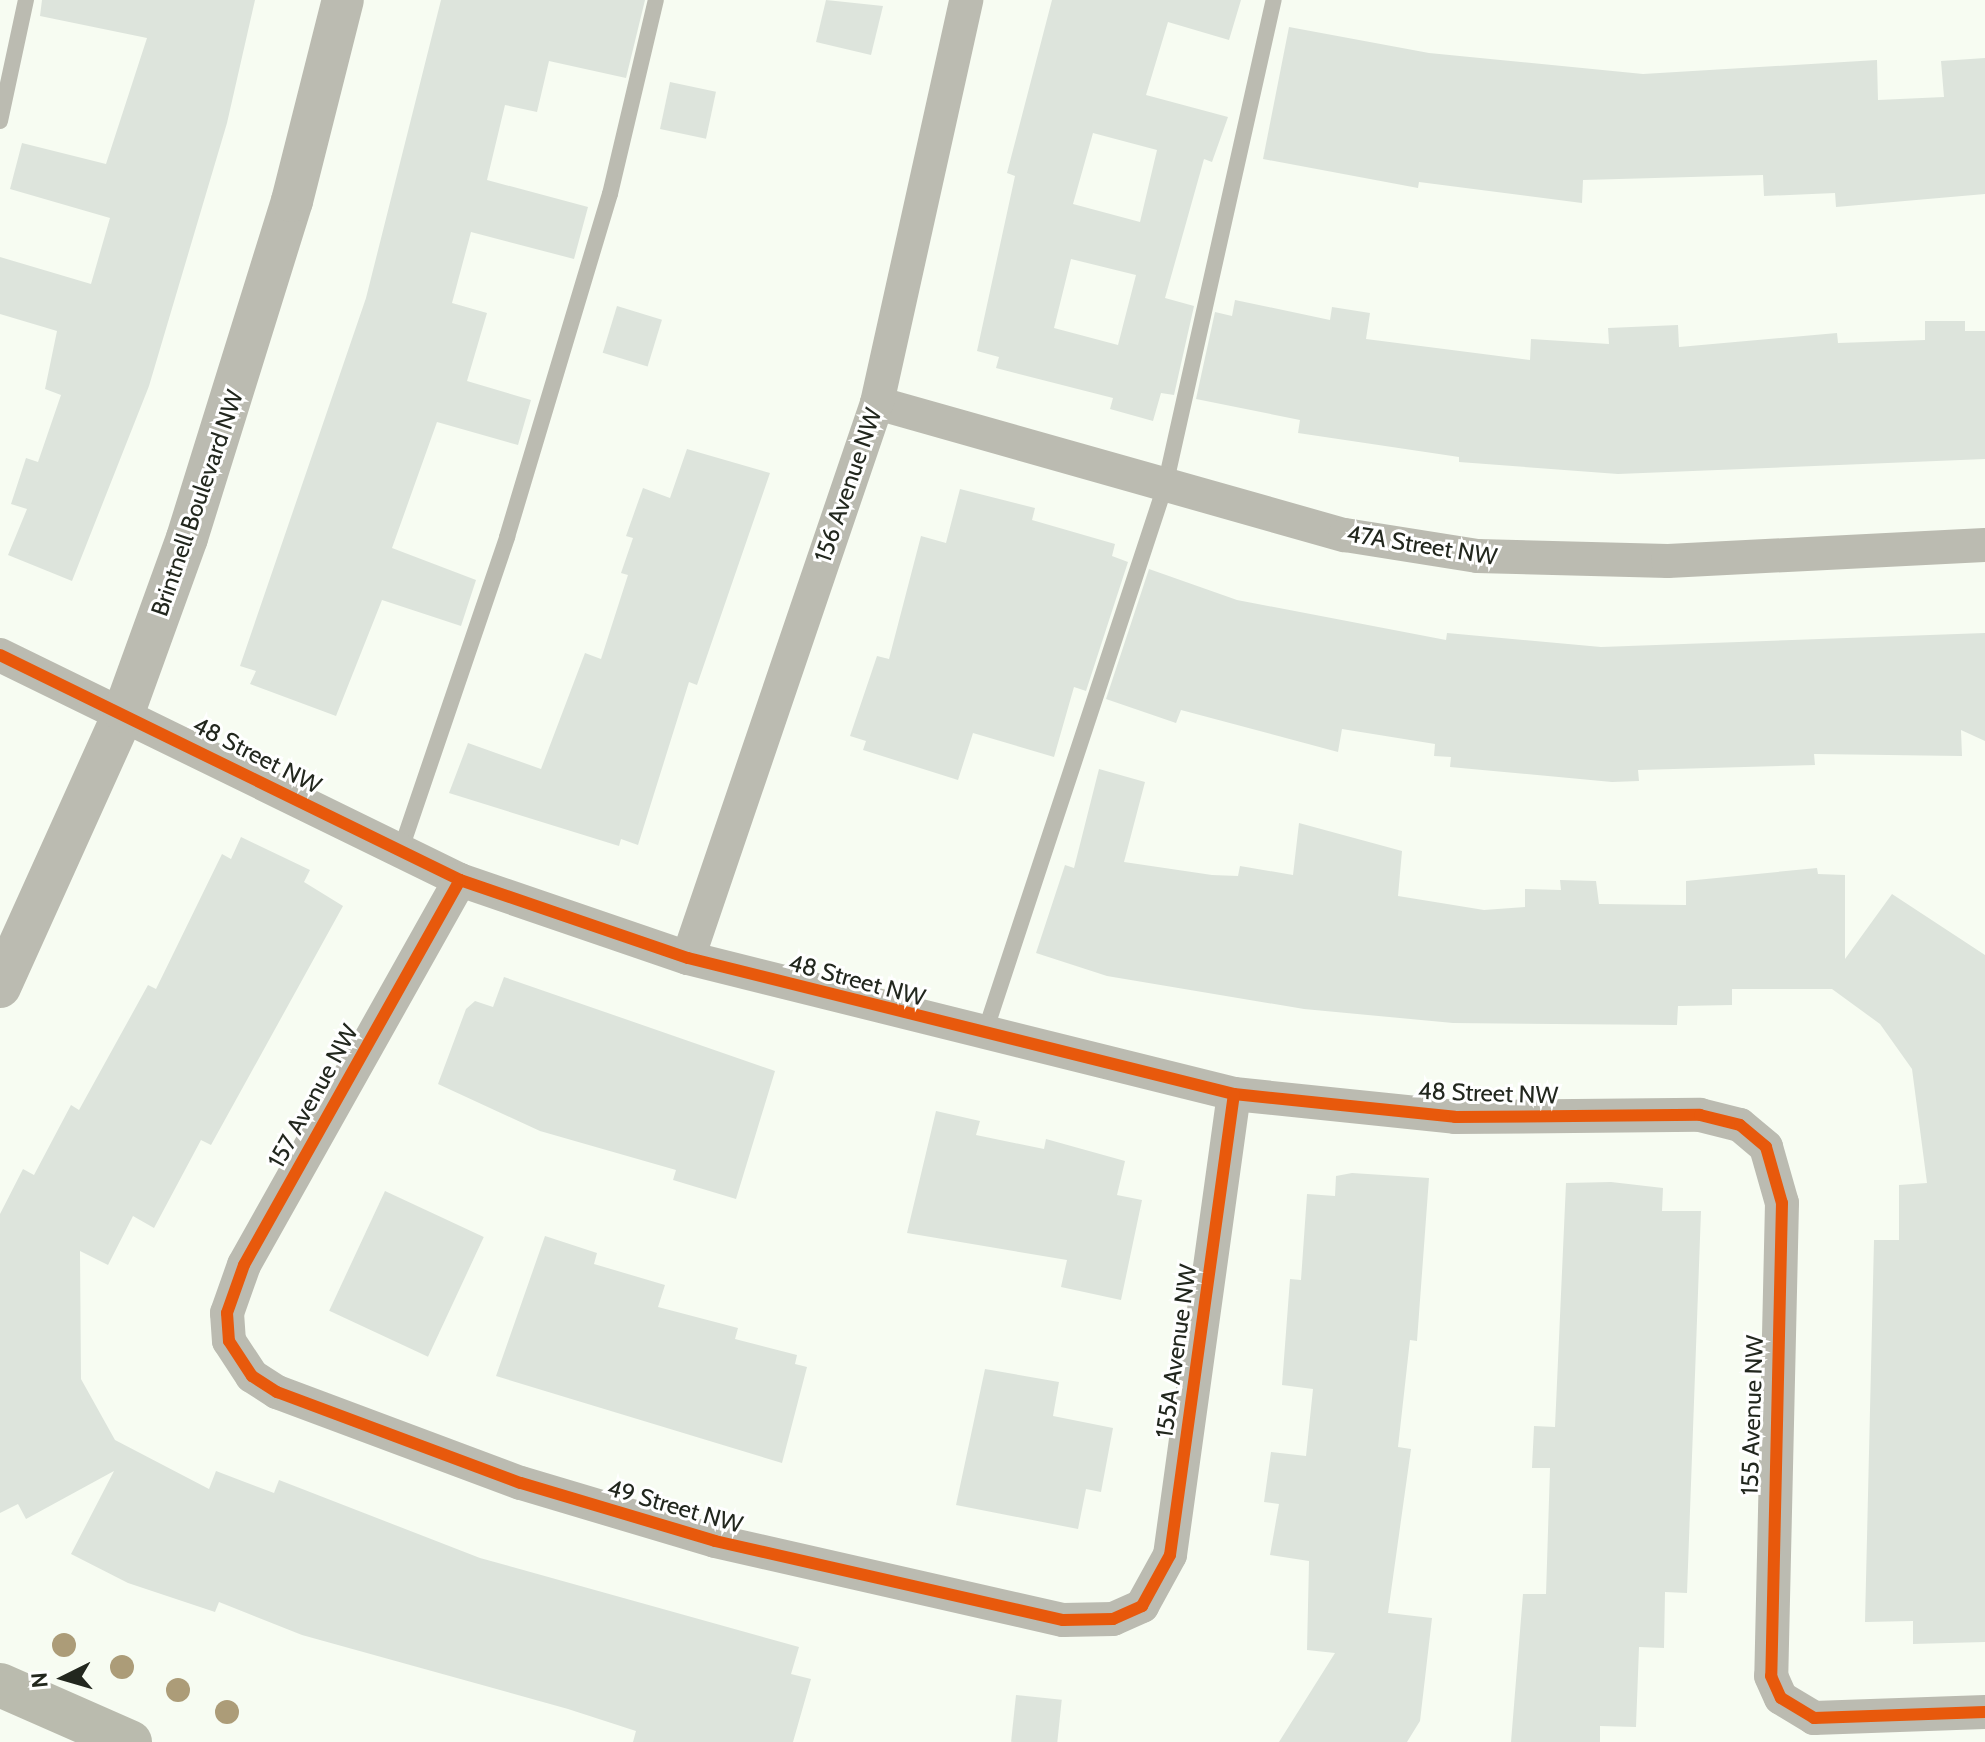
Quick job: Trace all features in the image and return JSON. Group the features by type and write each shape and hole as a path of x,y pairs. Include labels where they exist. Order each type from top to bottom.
{"main road":[{"path":"0,1685 130,1742"}],"street":[{"name":"Brintnell Boulevard NW","path":"0,987 124,712 252,340 343,0"},
{"name":"156 Avenue NW","path":"688,958 877,403 966,0"},
{"name":"47A Street NW","path":"877,403 1345,535 1477,556 1668,561 1985,545"},
{"name":"48 Street NW","path":"0,655 124,712 460,880 688,958 984,1037 1234,1094 1455,1117 1700,1115 1757,1136"},
{"name":"157 Avenue NW","path":"229,1341 227,1313 244,1265 460,880"},
{"name":"155A Avenue NW","path":"1142,1606 1170,1555 1234,1094"},
{"name":"155 Avenue NW","path":"1757,1136 1779,1173 1782,1203 1766,1639 1781,1698 1814,1718 1846,1721 1985,1712"},
{"name":"49 Street NW","path":"229,1341 252,1376 277,1392 611,1511 1063,1620 1113,1619 1142,1606"}],"lane":[{"path":"0,121 26,0"},
{"path":"400,852 507,537 606,209 656,0"},
{"path":"984,1037 1165,486 1274,0"}],"building":[{"path":"42,0 255,0 227,123 149,386 72,581 8,555 27,509 11,504 26,458 38,462 61,395 45,389 57,331 0,314 0,257 91,284 110,218 10,189 22,143 106,164 147,38 40,16"},
{"path":"441,0 645,0 626,78 549,61 537,112 505,105 487,180 588,207 574,259 471,232 452,303 487,313 467,381 531,400 518,445 437,422 392,548 476,580 461,626 382,600 336,716 250,684 256,671 240,666 366,298"},
{"path":"826,0 883,6 871,55 816,42"},
{"path":"1052,0 1241,0 1229,40 1168,22 1146,95 1228,117 1212,162 1204,159 1165,298 1194,306 1174,395 1161,393 1153,421 1110,409 1113,398 996,368 999,357 977,351 1015,176 1007,173","holes":["1093,133 1157,150 1140,222 1073,204","1071,259 1136,275 1118,345 1054,328"]},
{"path":"1289,27 1429,53 1643,74 1877,60 1878,100 1944,97 1941,61 1985,58 1985,194 1836,207 1835,193 1764,196 1763,175 1583,180 1582,203 1419,182 1418,188 1263,159"},
{"path":"670,82 716,92 706,139 660,129"},
{"path":"1235,300 1330,320 1332,307 1370,313 1366,339 1530,360 1531,339 1609,344 1608,328 1678,325 1679,347 1837,333 1838,343 1925,340 1925,321 1965,321 1965,331 1985,331 1985,459 1618,474 1459,462 1459,457 1298,433 1300,420 1196,399 1215,312 1232,316"},
{"path":"617,306 662,320 648,367 603,353"},
{"path":"687,449 770,473 697,685 689,682 638,845 621,839 619,846 449,793 468,743 541,769 585,653 601,659 628,575 621,573 633,538 626,536 643,488 670,498"},
{"path":"960,489 1035,508 1032,520 1115,544 1112,556 1128,562 1086,691 1074,687 1054,757 973,733 958,780 863,750 866,741 850,736 877,656 889,659 921,536 946,543"},
{"path":"1149,569 1237,600 1446,640 1447,633 1601,647 1985,633 1985,741 1961,730 1962,756 1814,754 1815,765 1638,770 1639,781 1612,782 1450,767 1451,757 1434,756 1435,744 1342,729 1338,752 1181,710 1176,723 1106,699"},
{"path":"1099,769 1145,782 1124,862 1212,875 1238,876 1240,866 1293,875 1299,823 1402,851 1398,896 1484,910 1525,907 1525,889 1561,890 1560,880 1596,881 1599,904 1686,905 1686,881 1817,868 1818,874 1845,875 1845,959 1892,894 1985,955 1985,1642 1913,1644 1913,1621 1865,1622 1874,1240 1899,1240 1899,1185 1927,1183 1912,1069 1880,1024 1832,989 1732,989 1732,1005 1678,1006 1677,1025 1453,1023 1304,1009 1107,976 1036,953 1065,865 1074,868"},
{"path":"241,837 310,870 304,882 343,906 211,1145 201,1140 154,1228 133,1216 108,1265 80,1251 81,1379 115,1440 209,1489 216,1471 274,1493 279,1480 480,1558 799,1647 791,1674 811,1679 793,1742 633,1742 636,1731 568,1709 302,1635 219,1602 215,1612 128,1583 71,1554 114,1471 26,1519 18,1504 0,1513 0,1214 23,1169 34,1175 71,1105 79,1110 148,985 156,989 222,854 231,859"},
{"path":"504,977 775,1071 736,1199 673,1180 676,1170 540,1131 438,1084 466,1009 475,1001 493,1007"},
{"path":"936,1111 980,1121 976,1135 1044,1149 1046,1139 1125,1161 1117,1195 1142,1200 1121,1300 1061,1287 1067,1260 907,1233"},
{"path":"1352,1173 1429,1178 1417,1341 1410,1340 1398,1447 1411,1449 1388,1613 1432,1618 1420,1721 1407,1742 1279,1742 1335,1653 1307,1650 1309,1561 1270,1555 1279,1504 1264,1502 1271,1452 1306,1456 1313,1389 1282,1385 1290,1279 1301,1280 1307,1194 1335,1196 1336,1176"},
{"path":"1611,1182 1663,1188 1662,1211 1701,1211 1687,1593 1665,1592 1664,1648 1639,1647 1636,1727 1600,1726 1600,1742 1511,1742 1523,1594 1546,1594 1550,1468 1532,1468 1534,1426 1555,1427 1566,1183"},
{"path":"385,1191 484,1237 428,1357 329,1311"},
{"path":"545,1236 597,1253 594,1264 665,1285 658,1307 738,1328 735,1339 797,1355 795,1364 807,1367 782,1463 496,1376"},
{"path":"985,1369 1059,1382 1053,1416 1113,1428 1101,1492 1086,1489 1078,1529 956,1505"},
{"path":"1016,1695 1062,1700 1057,1742 1011,1742"}],"cycle path":[{"path":"0,655 460,880 688,958 1234,1094 1455,1117 1700,1115 1740,1125 1766,1147 1782,1203 1771,1676 1781,1698 1814,1718 1985,1712"},
{"path":"460,880 244,1265 227,1313 229,1341 252,1376 277,1392 521,1483 715,1541 1063,1620 1113,1619 1142,1606 1170,1555 1234,1094"}]}
